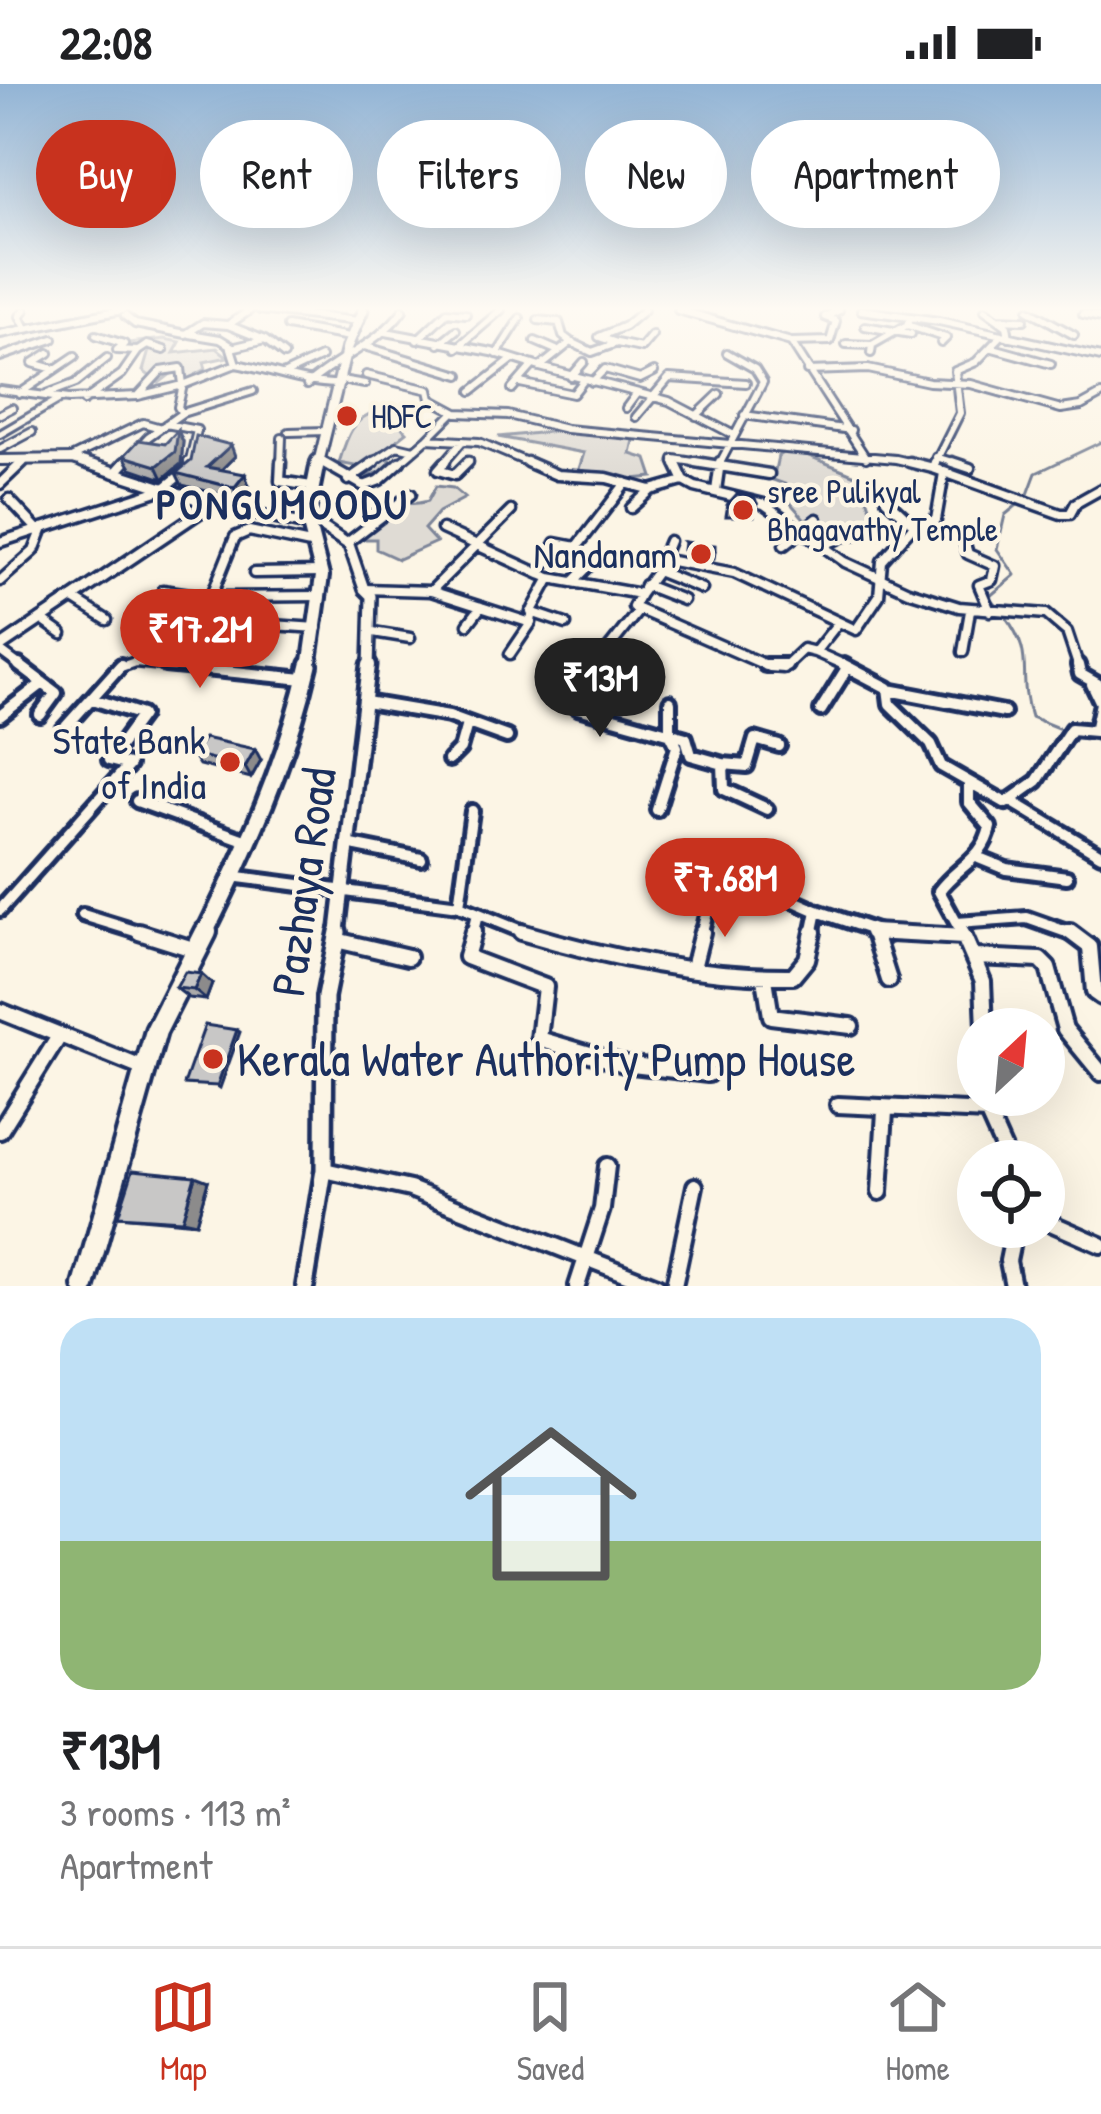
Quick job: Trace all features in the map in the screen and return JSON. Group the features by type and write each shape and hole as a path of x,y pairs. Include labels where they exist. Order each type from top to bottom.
{"main road":[{"path":"84,1286 142,1068 251,842 294,731 320,596 321,572 309,522 311,486 346,366"}],"street":[{"path":"45,366 54,369"},
{"path":"19,394 59,366"},
{"path":"42,396 76,383 97,366"},
{"path":"84,401 128,366"},
{"path":"0,391 84,401 137,397 231,366"},
{"path":"259,366 308,385 342,375 429,390 431,399 454,412 508,415 552,426 658,438 732,439 933,468 1061,514 1070,514 1076,503 1101,489"},
{"path":"283,375 302,366"},
{"path":"308,385 329,366"},
{"path":"333,366 342,375"},
{"path":"420,366 460,375"},
{"path":"472,391 504,366"},
{"path":"537,366 653,397 732,439"},
{"path":"512,389 537,366"},
{"path":"571,377 580,366"},
{"path":"716,491 715,476 762,377 746,366"},
{"path":"804,366 852,430 866,458"},
{"path":"933,468 962,401 955,370 962,366"},
{"path":"137,397 163,370 181,368 178,407 182,413"},
{"path":"520,383 573,394 605,368 640,379 654,372"},
{"path":"807,371 877,370 1017,393 1060,409 1081,406 1101,395"},
{"path":"637,417 669,378 746,382"},
{"path":"117,471 182,413 253,391"},
{"path":"626,408 638,393"},
{"path":"696,416 719,394"},
{"path":"946,398 962,401"},
{"path":"0,434 60,399"},
{"path":"476,414 484,401"},
{"path":"0,414 12,408"},
{"path":"316,459 364,486 380,480 454,412"},
{"path":"744,415 852,430"},
{"path":"552,426 562,416"},
{"path":"0,542 163,489 189,468 197,430 143,423 69,459"},
{"path":"652,426 658,438"},
{"path":"311,486 280,481 286,435 326,430"},
{"path":"0,449 32,432"},
{"path":"428,439 479,442 557,475 651,490"},
{"path":"461,443 438,470 454,475 469,461"},
{"path":"348,480 397,446 414,450"},
{"path":"936,458 970,468"},
{"path":"0,484 27,459"},
{"path":"0,460 69,459 212,504 309,522 347,543 411,494"},
{"path":"683,482 674,460 769,474"},
{"path":"944,473 936,520 914,525 882,561 876,604 856,630 734,573 686,562 668,562 632,604 770,667 783,668 803,649 880,681 889,691 890,704 931,744 941,766 1101,855"},
{"path":"631,508 651,490 683,482 760,502 849,564 924,597 970,611 1037,610 1051,616 1078,648 1080,674 1096,685 1101,703 1094,730 1071,729 1046,774 1011,801"},
{"path":"510,654 531,617 556,543 578,547 626,483"},
{"path":"0,581 39,545 40,529 9,499"},
{"path":"886,499 914,525"},
{"path":"40,715 56,693 0,649 212,504"},
{"path":"431,592 463,554 511,511"},
{"path":"784,545 817,519"},
{"path":"442,529 545,576 683,600"},
{"path":"154,664 212,597 229,544 244,532 315,545"},
{"path":"823,546 843,536 866,534"},
{"path":"668,562 664,553 669,541"},
{"name":"Pazhaya Road","path":"305,1286 324,1170 321,1046 346,893 373,632 371,596 347,543"},
{"path":"965,544 968,554 995,566 992,580 979,585 990,611"},
{"path":"574,581 592,562"},
{"path":"657,571 702,590"},
{"path":"254,573 321,572"},
{"path":"364,589 431,592 566,624"},
{"path":"163,590 212,597 320,596"},
{"path":"191,620 220,619 229,597"},
{"path":"72,598 107,620"},
{"path":"468,624 481,607"},
{"path":"639,610 605,645 578,708 670,733 689,741 692,755 723,764 747,766 755,739 779,746"},
{"path":"964,652 970,611"},
{"path":"41,619 62,634"},
{"path":"814,652 838,623"},
{"path":"272,625 316,628"},
{"path":"373,632 410,638"},
{"path":"520,639 533,645"},
{"path":"62,731 121,665 304,679"},
{"path":"821,710 847,668"},
{"path":"554,686 567,669 617,688"},
{"path":"0,716 43,683"},
{"path":"889,691 1004,712"},
{"path":"0,910 129,765 109,760 142,715 93,699"},
{"path":"366,702 507,737"},
{"path":"657,810 676,759 670,702"},
{"path":"449,760 460,749 467,724"},
{"path":"723,764 724,790 767,809"},
{"path":"969,784 969,802 990,827 989,845 980,858 951,874 939,891 976,957 986,1008"},
{"path":"137,801 251,842"},
{"path":"459,906 472,811"},
{"path":"352,844 421,859"},
{"path":"980,858 1006,868 1067,878"},
{"path":"734,874 875,936 960,930 1018,916 1072,931 1090,946 1094,992 1101,997"},
{"path":"231,876 459,906 476,919 627,958 765,979 801,971 817,911"},
{"path":"693,968 710,900"},
{"path":"83,916 196,950"},
{"path":"476,919 466,957 545,987 539,1039 624,1064 708,1074"},
{"path":"875,936 889,980"},
{"path":"336,940 408,957"},
{"path":"976,957 1040,960 1048,968 1065,1029 1101,1073"},
{"path":"765,979 767,1010 775,1018 851,1026"},
{"path":"0,1012 142,1068"},
{"path":"0,1131 58,1038"},
{"path":"838,1105 957,1112"},
{"path":"880,1192 885,1111"},
{"path":"577,1286 602,1209 607,1166"},
{"path":"324,1170 390,1182 585,1263 656,1286"},
{"path":"674,1286 695,1186"},
{"path":"1065,1229 1101,1245"},
{"path":"1011,1248 1008,1262 1013,1286"}],"shaded area":[{"path":"144,366 181,366 159,383 143,371"},
{"path":"181,366 205,366 206,369 186,380"},
{"path":"378,411 392,416 407,432 393,443 388,470 367,476 353,470 355,466 339,463 356,424"},
{"path":"588,428 634,440 631,454 647,459 653,477 578,472 584,453 498,437"},
{"path":"790,448 860,477 881,538 810,525 787,499 790,486 773,480 778,456"},
{"path":"436,486 453,488 465,498 439,512 424,529 436,542 398,559 376,549 376,539 354,539 368,520 361,517 369,510 428,501"}],"building":[{"path":"178,430 175,452 157,466 124,456 139,440 165,444"},
{"path":"196,436 231,445 207,467 245,474 234,488 176,473 191,461"},
{"path":"737,494 755,498 757,504 728,504"},
{"path":"684,542 715,545 715,551 692,549"},
{"path":"204,738 255,749 245,767 192,754"},
{"path":"185,972 201,974 194,990 176,988"},
{"name":"Kerala Water Authority Pump House","path":"205,1025 237,1030 217,1086 184,1084"},
{"path":"133,1170 195,1176 182,1220 118,1216"}],"waterway":[{"path":"1027,497 1036,473 1101,442"},
{"path":"997,606 989,597 1015,575 997,549 1005,515 1022,501"},
{"path":"1005,616 1020,643 1031,717 1058,728"},
{"path":"1081,734 1101,743"}],"place":[{"name":"HDFC","path":"347,416"},
{"name":"sree Pulikyal Bhagavathy Temple","path":"743,510"},
{"name":"Nandanam","path":"701,554"},
{"name":"State Bank of India","path":"230,762"},
{"name":"Kerala Water Authority Pump House","path":"213,1059"}],"district":[{"name":"PONGUMOODU","path":"283,504"}]}
